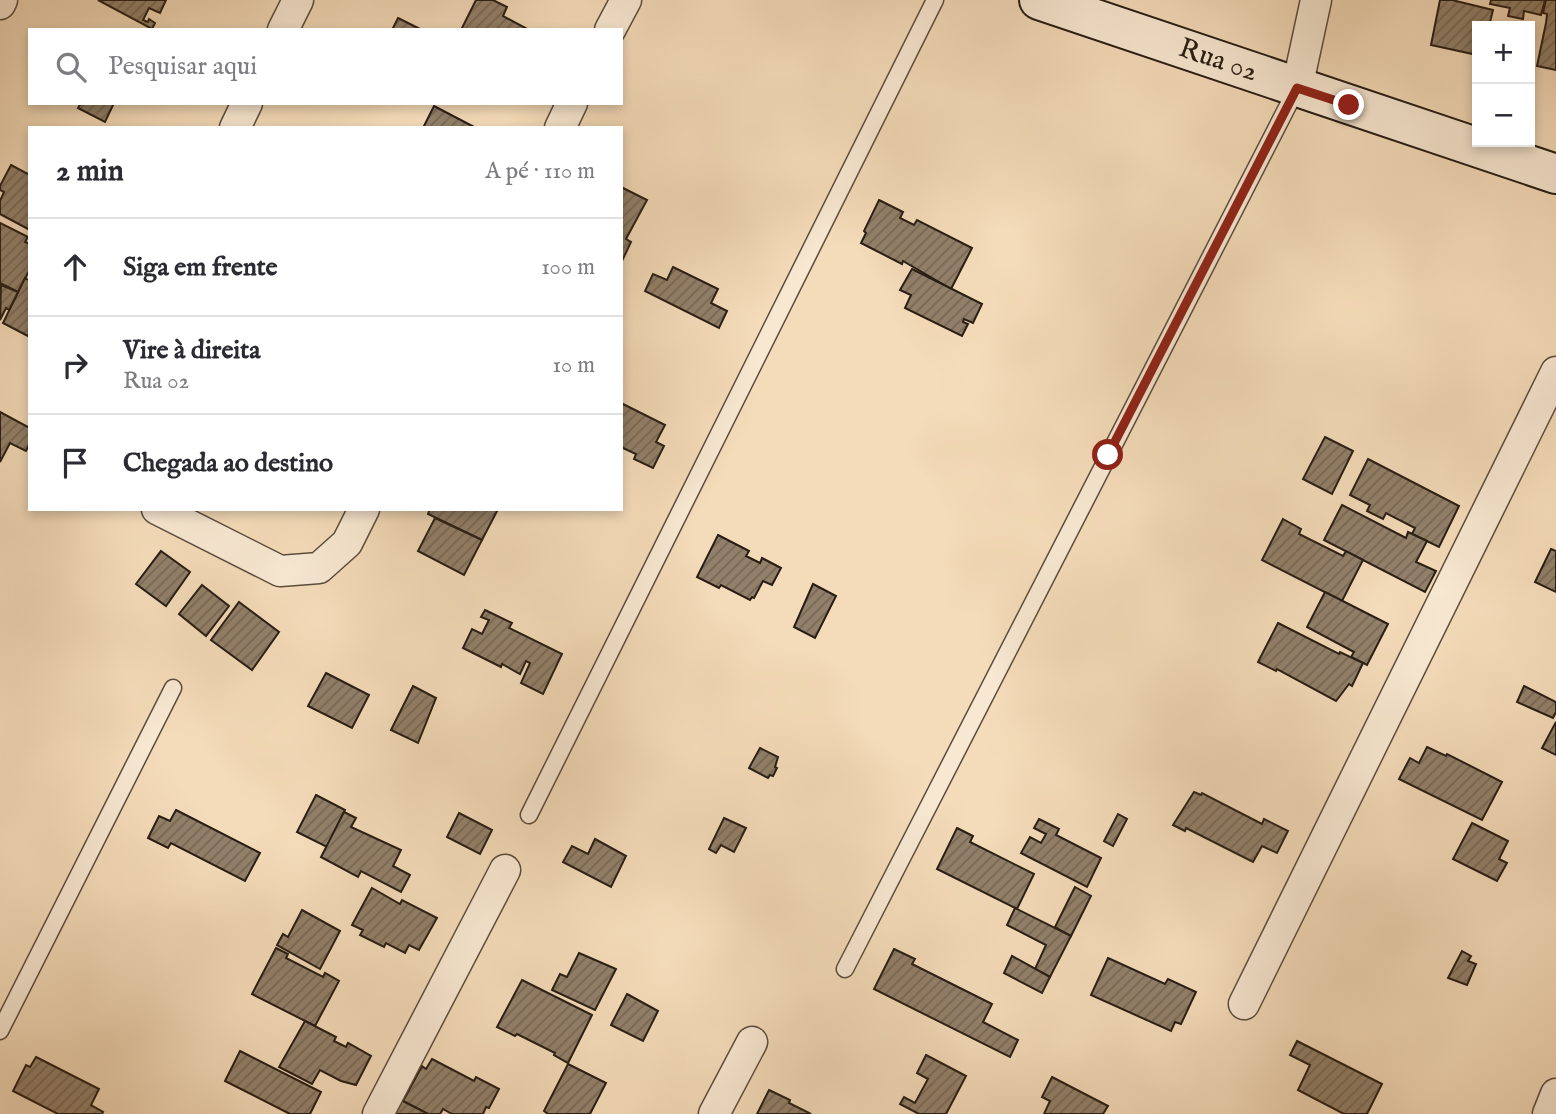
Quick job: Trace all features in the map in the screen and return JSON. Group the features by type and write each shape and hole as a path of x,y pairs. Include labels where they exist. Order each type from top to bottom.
{"street":[{"path":"284,28 298,0"},
{"path":"611,28 626,0"},
{"name":"Rua 02","path":"1038,0 1556,174"},
{"path":"1297,88 1316,0"},
{"path":"236,126 246,105"},
{"path":"561,126 571,105"},
{"path":"1244,1004 1556,372"},
{"path":"161,511 279,570 318,568 347,543 363,511"},
{"path":"378,1114 505,870"},
{"path":"714,1114 751,1042"},
{"path":"1548,1114 1556,1094"}],"lane":[{"path":"529,816 935,0"},
{"path":"845,969 1297,88"},
{"path":"0,1031 173,688"}],"building":[{"path":"98,0 166,0 160,13 149,8 143,20 148,22 149,19 155,23 150,28"},
{"path":"476,0 493,0 507,7 503,16 525,28 462,28"},
{"path":"1440,0 1452,0 1493,10 1490,21 1472,21 1472,54 1431,45"},
{"path":"1491,0 1545,0 1541,15 1524,11 1523,19 1508,16 1510,8 1490,4"},
{"path":"1546,0 1556,0 1556,70 1537,66 1546,23 1547,14 1543,13"},
{"path":"398,18 418,28 393,28"},
{"path":"80,105 113,105 105,122 78,108"},
{"path":"434,106 472,126 424,126"},
{"path":"11,165 28,174 28,229 0,214 0,201 4,192 0,190"},
{"path":"623,188 647,200 626,239 631,242 623,259"},
{"path":"879,200 903,212 900,218 914,225 917,220 972,248 951,289 903,261 902,264 861,243"},
{"path":"0,223 28,237 25,242 28,243 28,273 18,292 0,283"},
{"path":"673,267 718,289 711,303 727,311 719,328 645,291 653,274 667,280"},
{"path":"912,269 982,304 973,323 964,319 963,322 968,324 962,336 905,308 911,295 900,290"},
{"path":"25,278 28,280 28,336 3,323"},
{"path":"1,285 18,292 9,310 6,308 0,320"},
{"path":"623,404 665,425 656,442 664,446 653,468 634,459 636,454 623,448"},
{"path":"0,412 28,427 28,447 26,451 10,443 0,462"},
{"path":"1325,437 1353,451 1332,494 1303,479"},
{"path":"1368,459 1459,506 1439,547 1412,534 1415,528 1386,513 1383,519 1367,511 1370,505 1350,495"},
{"path":"1342,505 1406,538 1408,532 1427,541 1416,562 1436,571 1425,592 1324,540"},
{"path":"429,511 497,511 482,540 428,514"},
{"path":"435,518 482,540 464,575 418,551"},
{"path":"1283,519 1301,529 1299,534 1343,556 1346,551 1363,560 1342,601 1262,560"},
{"path":"718,535 749,551 746,556 760,563 762,558 781,568 772,585 763,581 754,598 750,600 721,585 719,588 697,577"},
{"path":"1551,549 1556,551 1556,592 1535,582"},
{"path":"161,551 190,572 166,606 136,584"},
{"path":"813,584 836,596 815,638 794,627"},
{"path":"202,585 229,606 206,636 179,614"},
{"path":"1325,592 1388,624 1367,665 1351,657 1354,652 1307,627"},
{"path":"239,602 279,632 252,670 211,640"},
{"path":"485,610 512,623 509,628 562,654 543,694 521,683 530,663 526,661 520,674 463,648 472,629 482,634 489,620 481,617"},
{"path":"1278,623 1363,663 1352,686 1349,684 1336,701 1277,669 1276,671 1258,662"},
{"path":"326,673 369,695 352,728 308,706"},
{"path":"413,686 436,698 418,743 391,730"},
{"path":"1524,686 1556,702 1553,718 1517,702"},
{"path":"1556,722 1556,755 1542,748"},
{"path":"1427,747 1446,756 1447,754 1502,782 1482,820 1399,779 1410,758 1419,763"},
{"path":"760,748 778,757 777,768 773,776 768,778 749,768"},
{"path":"1194,792 1201,795 1202,793 1262,824 1264,819 1288,831 1277,853 1262,846 1253,862 1186,828 1185,831 1173,825"},
{"path":"316,795 345,810 327,847 297,832"},
{"path":"176,810 260,853 245,881 171,843 168,848 148,838 159,816 170,821"},
{"path":"344,812 356,818 351,827 401,850 393,866 410,875 401,892 361,871 358,877 321,857"},
{"path":"459,813 492,830 480,854 447,837"},
{"path":"1118,814 1127,819 1113,846 1104,841"},
{"path":"724,818 746,828 734,852 721,845 716,853 709,849"},
{"path":"1039,819 1059,829 1056,835 1101,858 1087,887 1021,853 1030,837 1041,843 1046,834 1034,828"},
{"path":"1472,823 1508,841 1499,859 1507,863 1497,881 1453,859"},
{"path":"957,828 973,836 970,842 1034,874 1017,909 937,869"},
{"path":"595,839 626,856 611,887 563,862 572,846 588,854"},
{"path":"1075,887 1091,896 1071,936 1055,927"},
{"path":"372,888 400,904 402,900 437,918 419,950 409,945 405,953 386,943 384,947 360,935 363,930 352,925"},
{"path":"1015,908 1071,936 1050,977 1035,969 1046,945 1007,925"},
{"path":"302,910 340,931 320,969 277,945 283,934 288,937"},
{"path":"276,948 288,954 286,958 323,977 325,973 339,981 315,1026 252,994"},
{"path":"894,949 915,959 912,964 992,1004 983,1022 1018,1040 1010,1057 874,989"},
{"path":"1462,951 1471,956 1468,961 1476,964 1467,985 1448,978"},
{"path":"579,953 616,969 595,1010 552,990 560,974 567,977"},
{"path":"1012,956 1050,977 1042,993 1004,973"},
{"path":"1108,958 1165,984 1168,979 1196,992 1181,1024 1175,1022 1171,1031 1091,995"},
{"path":"522,980 592,1015 568,1063 554,1055 555,1053 497,1027"},
{"path":"627,994 658,1011 643,1041 611,1025"},
{"path":"305,1021 336,1037 334,1041 346,1047 348,1043 371,1056 356,1085 320,1070 312,1084 279,1067"},
{"path":"1297,1041 1382,1084 1367,1114 1344,1114 1298,1090 1310,1065 1290,1055"},
{"path":"240,1051 321,1092 310,1114 290,1114 225,1081"},
{"path":"926,1055 966,1076 946,1114 919,1114 900,1104 904,1097 915,1103 928,1079 917,1073"},
{"path":"36,1057 99,1089 91,1105 103,1112 102,1114 58,1114 13,1091 26,1065 30,1067"},
{"path":"432,1059 474,1081 476,1077 499,1089 489,1108 486,1107 483,1114 452,1114 443,1109 440,1114 428,1114 403,1101 422,1066 426,1069"},
{"path":"568,1064 606,1083 590,1114 548,1114 544,1111"},
{"path":"1052,1077 1108,1106 1103,1114 1044,1114 1050,1101 1042,1097"},
{"path":"769,1090 790,1100 789,1103 811,1114 757,1114"},
{"path":"397,1098 428,1114 389,1114"}],"route":[{"path":"1108,455 1297,88 1349,105"}]}
